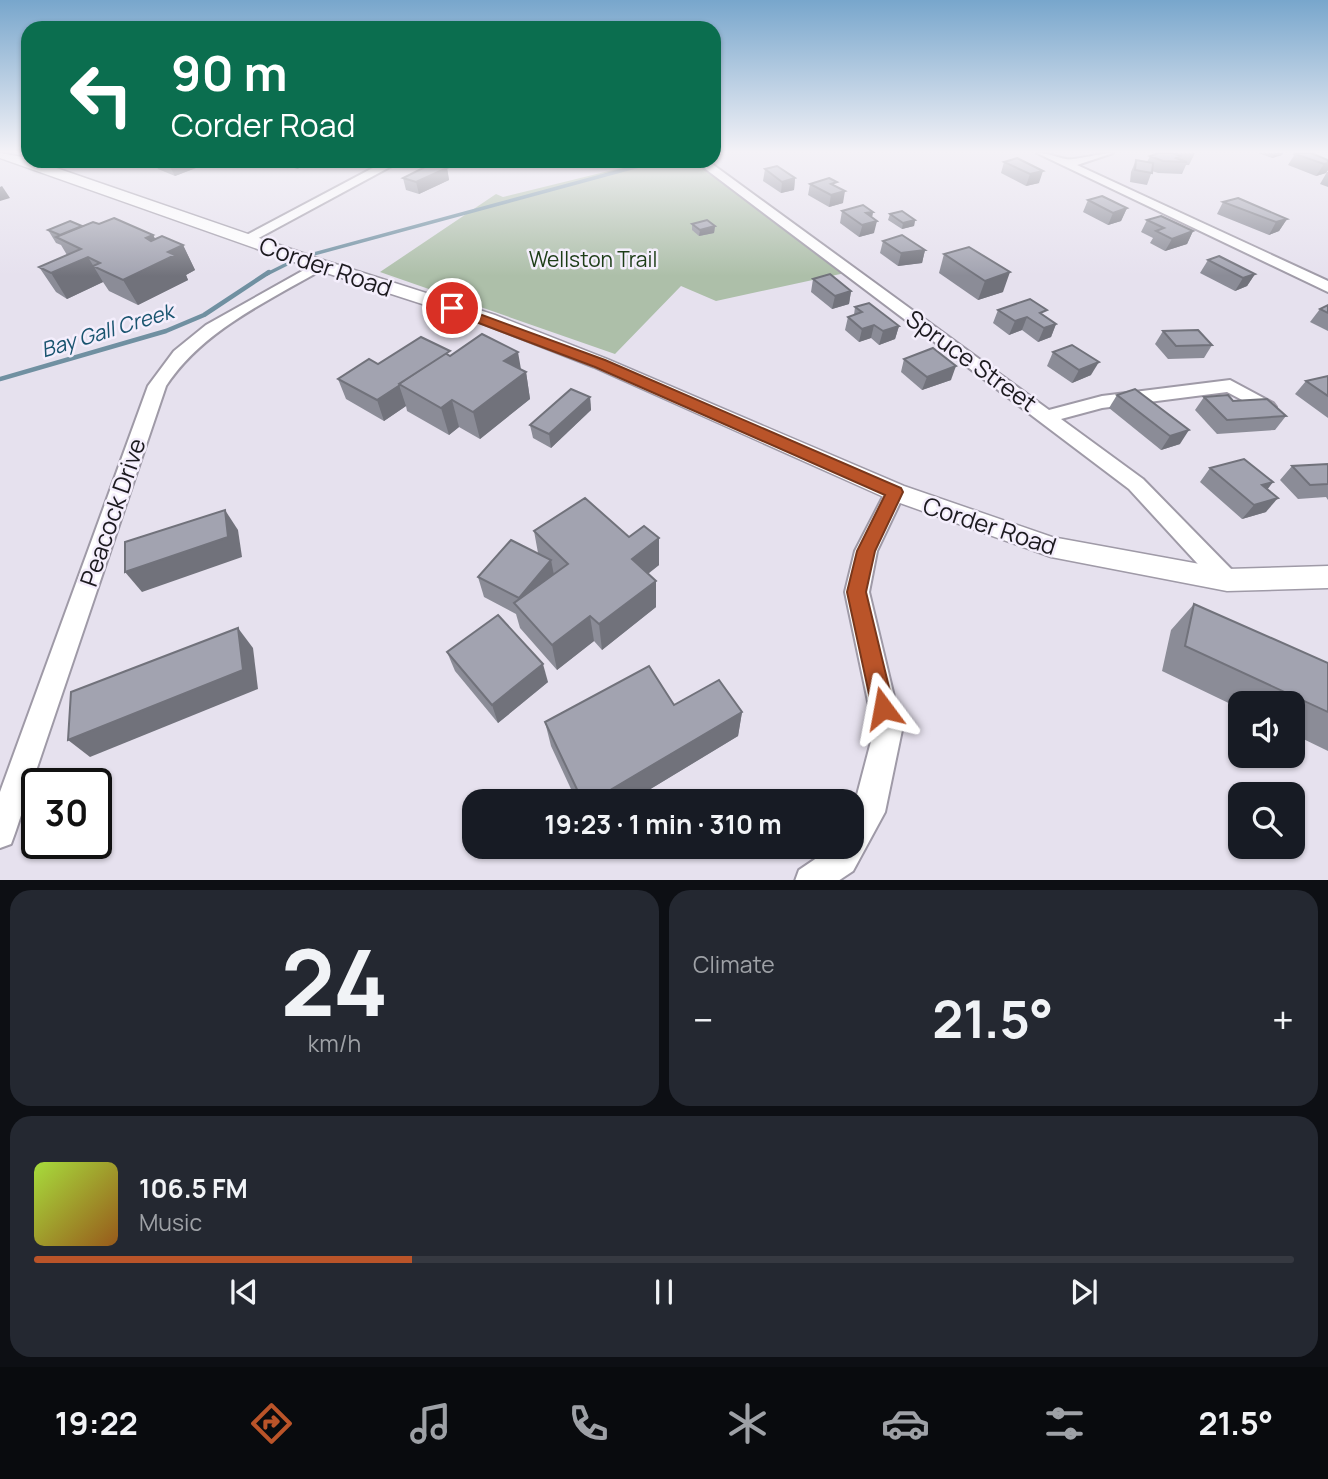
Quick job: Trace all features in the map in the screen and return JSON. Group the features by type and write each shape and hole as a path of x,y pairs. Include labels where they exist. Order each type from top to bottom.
{"street":[{"name":"Corder Road","path":"117,194 320,265 488,319 600,363 895,492 1051,547 1227,579 1328,577"},
{"path":"246,239 332,194"},
{"name":"Spruce Street","path":"746,194 1136,484 1227,579"},
{"path":"1130,194 1328,287"},
{"name":"Peacock Drive","path":"0,833 157,386 178,356 206,335 250,305 320,265"},
{"path":"1048,416 1101,402 1230,386 1267,407"},
{"path":"864,822 870,812 888,730 857,592 866,551 895,492"},
{"path":"810,880 843,859"}],"green space":[{"name":"Wellston Trail","path":"496,194 503,197 515,194 739,194 845,273 716,301 681,286 615,354 380,272"}],"building":[{"path":"1102,196 1127,208 1113,213 1088,200"},
{"path":"1238,198 1287,219 1276,222 1223,202"},
{"path":"863,205 873,212 866,213 877,221 862,225 842,211"},
{"path":"902,211 915,220 903,223 890,214"},
{"path":"1161,216 1193,231 1172,239 1156,231 1164,228 1147,220"},
{"path":"114,218 153,235 146,238 151,241 162,236 183,245 168,252 175,255 123,280 93,266 100,263 88,257 51,273 39,267 81,249 56,237 93,222 99,224"},
{"path":"707,220 715,226 700,230 692,224"},
{"path":"70,221 82,226 60,235 48,230"},
{"path":"902,235 925,250 901,253 883,241"},
{"path":"969,247 1010,272 985,281 944,254"},
{"path":"1219,256 1255,274 1243,278 1208,260"},
{"path":"830,274 851,291 835,296 813,279"},
{"path":"1030,299 1047,310 1040,313 1056,324 1044,328 1027,317 1015,321 998,310"},
{"path":"869,303 899,326 883,331 874,325 862,329 848,317 862,312 855,307"},
{"path":"1328,305 1328,313 1320,309"},
{"path":"1198,330 1212,345 1176,346 1163,331"},
{"path":"482,334 518,352 504,361 526,372 473,412 452,400 441,408 399,384 445,353 450,356"},
{"path":"421,337 450,351 377,400 338,379 369,359 378,364"},
{"path":"1072,345 1099,362 1079,370 1053,352"},
{"path":"933,348 956,366 927,377 904,359"},
{"path":"1328,376 1328,396 1306,381"},
{"path":"571,389 590,397 549,434 530,425"},
{"path":"1135,389 1189,430 1170,436 1117,395"},
{"path":"1228,395 1233,401 1267,399 1286,416 1227,420 1204,397"},
{"path":"1244,459 1273,482 1262,485 1278,498 1254,505 1210,468"},
{"path":"1328,464 1328,484 1310,485 1292,466"},
{"path":"585,498 629,537 644,526 659,538 632,559 656,581 599,624 590,616 552,645 514,603 568,564 534,531"},
{"path":"225,510 228,537 125,572 125,542"},
{"path":"511,540 551,560 519,598 478,577"},
{"path":"1194,604 1328,663 1328,712 1305,701 1305,691 1282,691 1185,646"},
{"path":"498,615 543,664 492,705 447,652"},
{"path":"238,628 243,670 68,740 71,692"},
{"path":"649,666 674,705 719,680 742,712 612,789 577,789 545,722"}],"waterway":[{"name":"Bay Gall Creek","path":"267,274 299,258 535,194"},
{"name":"Bay Gall Creek","path":"0,379 166,331 204,315 269,272"}],"route":[{"path":"452,308 488,319 600,363 895,492 866,551 857,592 883,708"}]}
